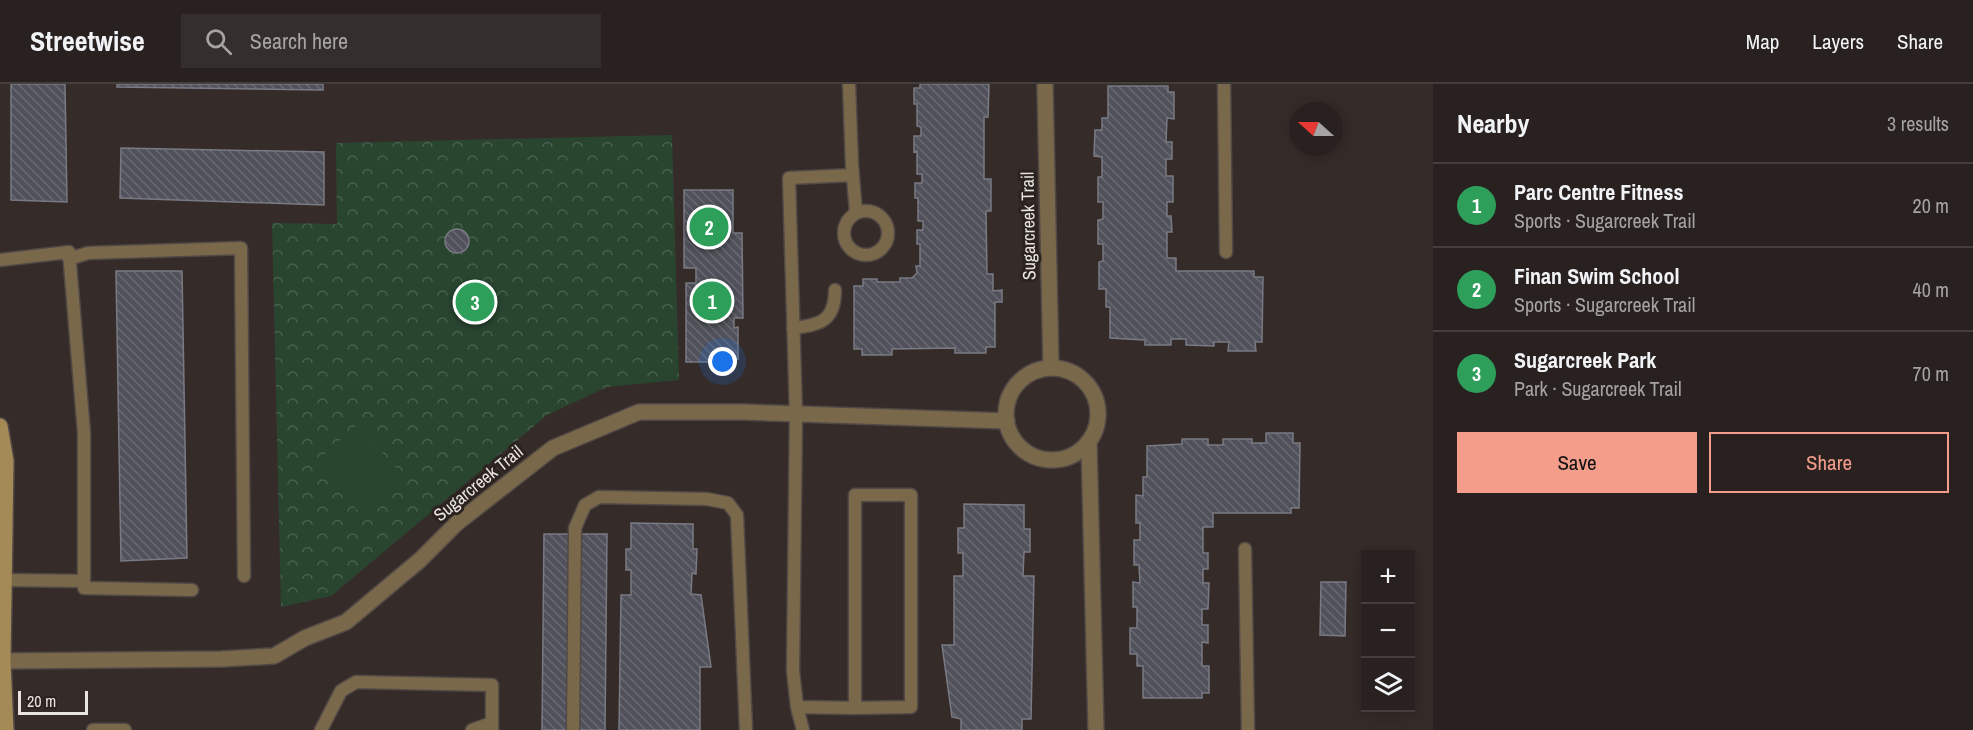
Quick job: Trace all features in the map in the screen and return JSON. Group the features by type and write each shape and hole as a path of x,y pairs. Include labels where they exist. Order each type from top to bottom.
{"street":[{"name":"Sugarcreek Trail","path":"1045,84 1051,368"},
{"path":"1089,443 1073,456 1053,461 1033,457 1017,445 1007,428 1006,407 1011,391 1022,378 1037,369 1069,370 1082,378 1092,390 1098,404 1097,424 1089,443 1096,730"},
{"name":"Sugarcreek Trail","path":"3,661 221,660 274,656 304,638 346,622 420,560 458,523 554,448 639,412 796,414 1007,422"},
{"path":"0,426 6,461 3,661 6,730"}],"lane":[{"path":"849,84 856,213"},
{"path":"1224,84 1226,252"},
{"path":"803,730 797,707 793,671 796,414 789,178 853,175"},
{"path":"69,259 88,253 241,248 244,576"},
{"path":"0,260 69,252 84,433 84,588 192,590"},
{"path":"793,328 813,326 827,318 835,298 835,290"},
{"path":"797,707 855,708 911,707 911,495 855,495 855,708"},
{"path":"573,730 575,528 585,505 599,497 707,499 728,503 737,515 746,730"},
{"path":"1245,549 1248,730"},
{"path":"4,580 84,581"},
{"path":"321,730 341,691 356,682 492,685 492,727 472,730"},
{"path":"93,730 125,730"}],"green space":[{"path":"672,135 679,380 607,387 547,415 331,596 281,607 272,223 337,224 336,143"},
{"path":"357,425 408,481 366,520 315,463"}],"building":[{"path":"11,84 65,84 67,202 11,200"},
{"path":"117,84 323,84 323,90 117,87"},
{"path":"920,84 989,84 988,117 984,117 984,179 991,179 991,211 986,211 987,274 993,274 993,291 1002,290 1002,302 995,302 995,347 986,347 986,353 955,353 955,348 892,349 892,355 862,355 862,349 854,349 854,286 863,286 863,279 877,279 877,282 900,282 900,278 912,278 917,273 916,266 920,266 920,244 917,244 917,230 923,230 923,221 918,221 918,198 915,198 915,183 922,183 922,174 917,174 917,151 914,152 914,136 921,136 921,127 917,126 914,88 920,88"},
{"path":"1108,86 1168,86 1168,92 1174,92 1174,119 1167,118 1166,142 1172,142 1172,159 1166,159 1166,176 1173,176 1173,202 1167,202 1167,216 1171,216 1172,232 1167,232 1167,258 1176,258 1176,271 1254,271 1254,277 1263,277 1262,342 1255,342 1256,351 1228,351 1229,342 1214,342 1214,346 1186,345 1186,339 1171,339 1171,345 1145,345 1145,340 1110,338 1110,307 1106,307 1106,289 1099,289 1099,262 1103,261 1103,244 1098,244 1098,220 1103,219 1103,202 1098,202 1098,177 1102,177 1102,157 1094,156 1095,130 1102,130 1102,118 1108,118"},
{"path":"121,148 324,152 324,205 120,198"},
{"path":"684,190 733,190 733,233 742,233 743,318 734,318 734,328 738,327 738,359 686,362 686,283 696,283 696,268 684,268"},
{"path":"457,229 466,232 469,241 466,250 457,253 448,250 445,241 448,232"},
{"path":"116,271 182,271 187,558 121,561"},
{"path":"1266,433 1293,433 1293,443 1300,443 1299,508 1291,508 1291,513 1213,513 1213,527 1203,527 1203,553 1208,553 1208,569 1203,569 1203,583 1209,583 1208,609 1202,609 1202,625 1208,625 1208,643 1202,642 1202,666 1209,666 1209,693 1202,693 1202,698 1143,698 1143,666 1137,666 1137,654 1130,654 1130,628 1137,628 1137,607 1133,607 1133,582 1140,583 1139,565 1134,565 1134,540 1140,540 1140,523 1136,523 1136,495 1143,496 1143,477 1147,477 1147,446 1182,444 1182,439 1208,439 1208,445 1223,445 1223,439 1252,439 1252,443 1266,443"},
{"path":"964,504 1024,505 1024,529 1030,529 1030,552 1024,552 1023,576 1034,576 1031,719 1022,719 1022,730 961,730 961,719 952,717 942,645 954,645 954,576 963,576 963,553 958,553 958,528 964,528"},
{"path":"631,523 693,524 693,549 697,549 696,574 692,573 691,594 701,595 711,667 700,667 700,730 619,730 621,595 631,595 631,570 626,570 626,549 631,549"},
{"path":"544,534 607,534 605,730 542,730"},
{"path":"1321,582 1346,582 1345,636 1320,635"}],"place":[{"name":"Finan Swim School","path":"709,227"},
{"name":"Parc Centre Fitness","path":"712,301"},
{"name":"Sugarcreek Park","path":"475,302"}]}
